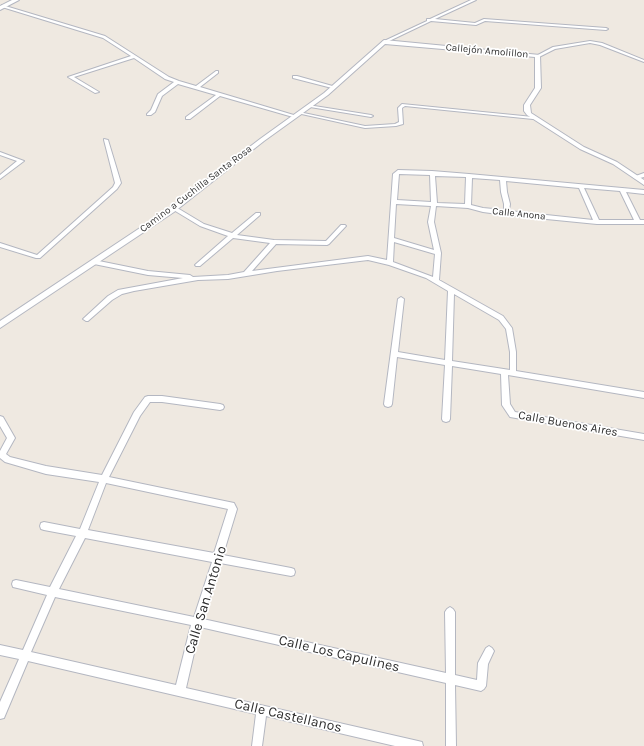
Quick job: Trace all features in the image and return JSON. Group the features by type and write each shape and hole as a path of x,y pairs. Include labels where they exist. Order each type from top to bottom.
{"main road":[{"path":"1,6 10,0"},
{"path":"1,6 16,0"}],"street":[{"path":"384,42 428,20 474,0"},
{"path":"1,6 104,38 167,78 177,82 297,115 365,127 396,126 402,123 400,108 404,105 533,118 582,148 615,163 644,183"},
{"path":"428,20 476,24 484,20 606,29"},
{"name":"Callejón Amolillon","path":"384,42 538,56 538,88 527,105 527,111 533,118"},
{"name":"Camino a Cuchilla Santa Rosa","path":"0,325 174,208 310,106 334,87 384,42"},
{"path":"538,56 554,48 590,42 602,44 644,61"},
{"path":"97,92 70,78 133,56"},
{"path":"197,88 217,72"},
{"path":"295,77 334,87"},
{"path":"149,114 153,111 160,95 177,82"},
{"path":"188,118 219,94"},
{"path":"310,106 371,116"},
{"path":"0,245 38,257 118,183 106,140"},
{"path":"0,154 21,161 0,177"},
{"path":"390,263 396,174 398,172 469,176 644,192"},
{"path":"432,173 434,204 431,222 438,253 436,280"},
{"path":"636,177 644,175"},
{"path":"468,206 469,176"},
{"path":"503,179 507,204 506,213"},
{"path":"581,186 597,222"},
{"path":"622,190 641,222"},
{"name":"Calle Anona","path":"394,202 468,206 506,213 597,222 641,222"},
{"path":"174,208 202,225 234,236 274,242 327,243 343,226"},
{"path":"198,265 234,236 258,214"},
{"path":"392,239 438,253"},
{"path":"247,273 274,242"},
{"path":"94,262 148,273 198,278 228,277 357,258 368,258 390,263 436,280 506,323 509,328 513,352 513,373"},
{"path":"86,320 110,298 120,292 198,278"},
{"path":"446,419 451,289"},
{"path":"388,404 401,299"},
{"path":"394,354 644,395"},
{"name":"Calle Buenos Aires","path":"504,372 506,405 513,416 644,437"},
{"path":"0,714 53,591 82,534 104,479 137,414 148,399 162,399 220,407"},
{"path":"0,419 11,438 2,455 8,460 46,470 104,479"},
{"name":"Calle San Antonio","path":"104,479 231,506 233,509 219,558 197,622 180,690"},
{"path":"44,526 291,572"},
{"name":"Calle Los Capulines","path":"16,584 197,622 482,686 483,663 489,651"},
{"path":"450,612 451,746"},
{"name":"Calle Castellanos","path":"0,650 180,690 397,744"},
{"path":"257,746 262,710"},
{"path":"397,744 418,746"}]}
